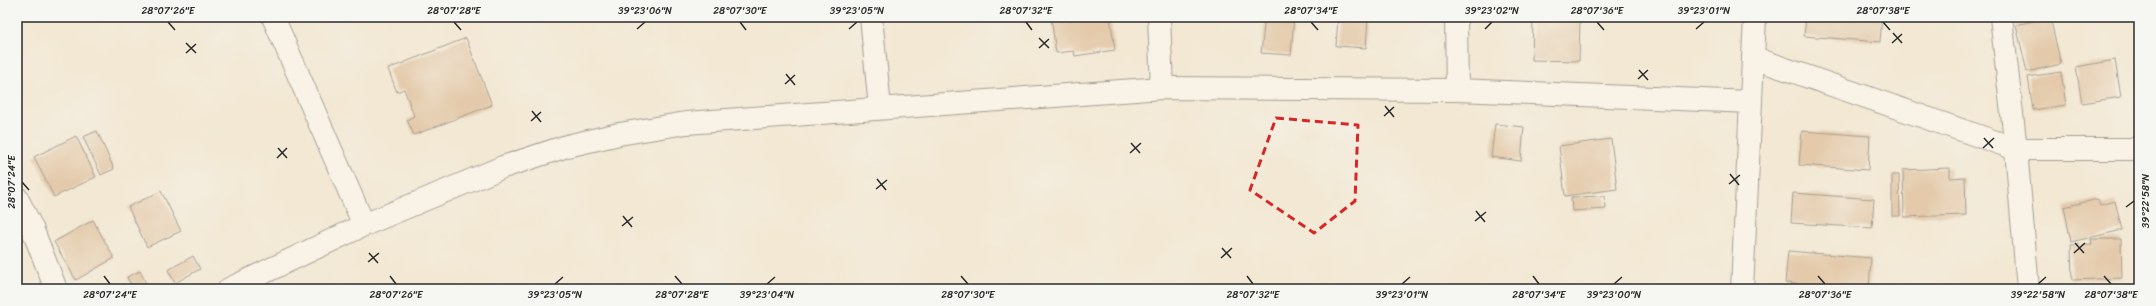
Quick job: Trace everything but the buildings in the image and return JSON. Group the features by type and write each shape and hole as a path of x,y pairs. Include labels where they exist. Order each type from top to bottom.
{"street":[{"path":"273,17 364,224"},
{"path":"871,17 880,108"},
{"path":"1159,17 1162,88"},
{"path":"1456,17 1457,90"},
{"path":"1742,289 1755,17"},
{"path":"2001,17 2016,149 2028,289"},
{"path":"1754,58 2016,149 2139,149"},
{"path":"229,289 364,224 503,167 567,146 619,134 686,123 1162,88 1457,90 1751,102"},
{"path":"17,198 32,228 56,289"}],"highlighted area":[{"path":"1276,118 1358,125 1355,201 1314,233 1250,190"}]}
